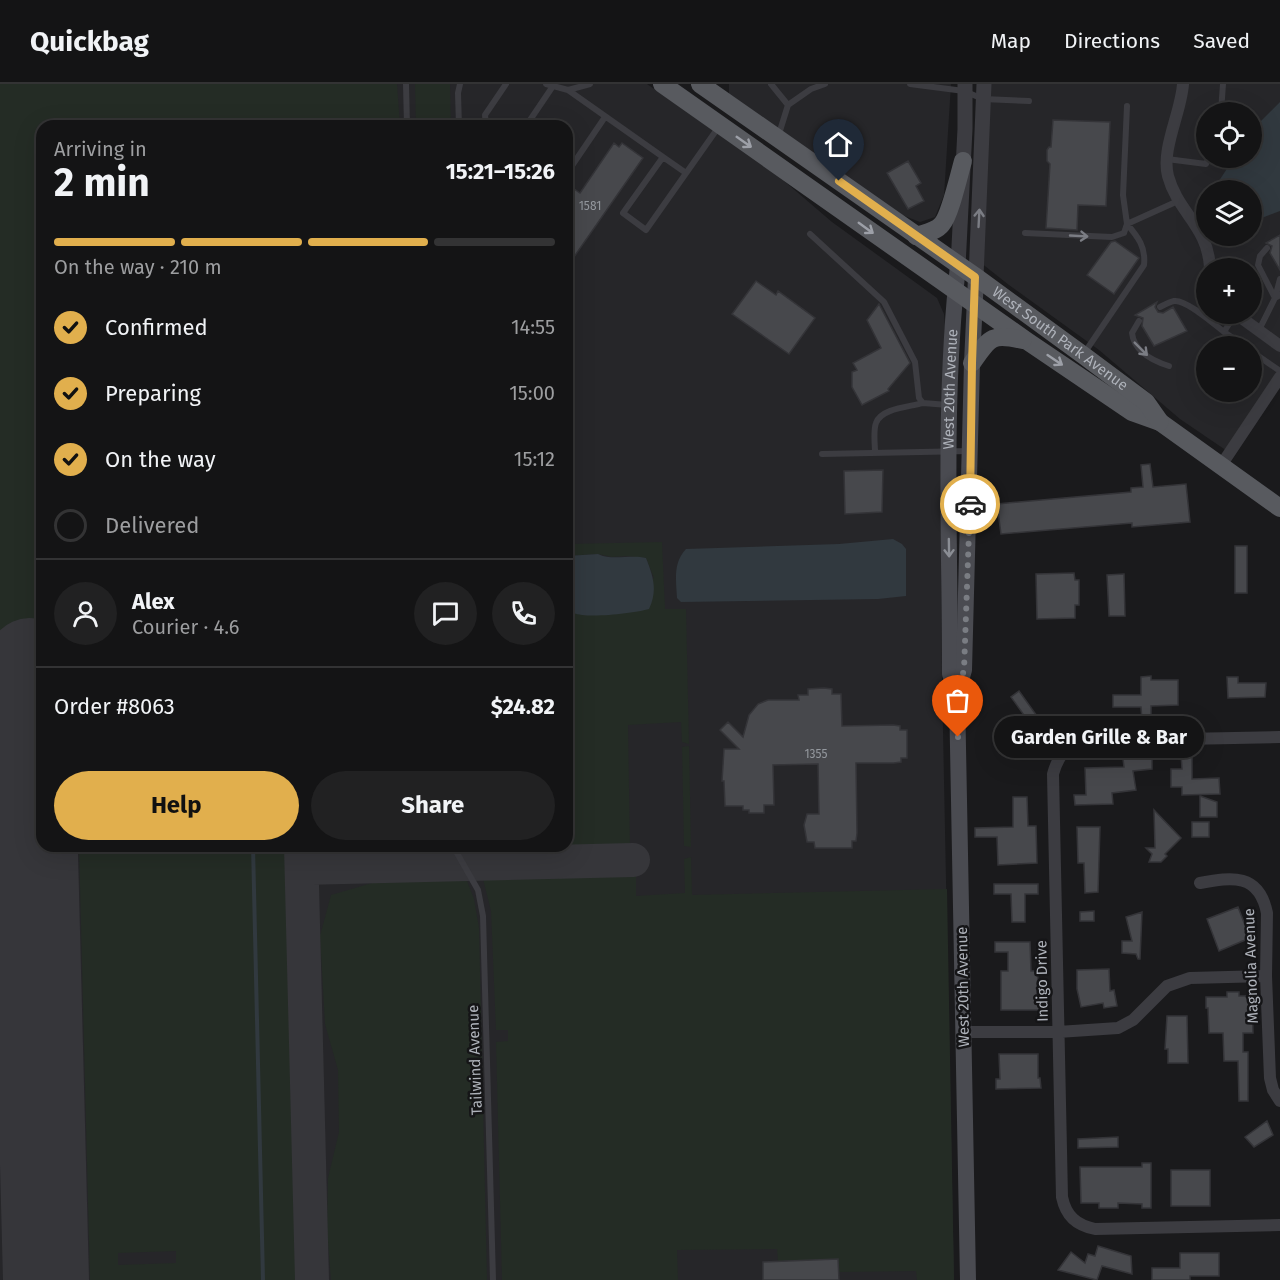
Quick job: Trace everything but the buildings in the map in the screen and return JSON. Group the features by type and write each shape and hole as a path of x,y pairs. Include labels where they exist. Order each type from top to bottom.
{"main road":[{"name":"West South Park Avenue","path":"662,84 1027,341 1132,412 1160,422 1280,508"},
{"name":"West South Park Avenue","path":"707,86 1083,355 1146,402 1160,422"},
{"path":"916,236 935,230 941,225 948,213 963,161"},
{"name":"West 20th Avenue","path":"957,694 950,674 949,451 958,266"},
{"name":"West 20th Avenue","path":"968,1280 957,694 964,670 975,277"},
{"path":"972,363 984,346 996,336 1003,335 1027,341"}],"street":[{"path":"1183,84 1181,103 1166,159 1168,177 1179,201 1206,242 1208,258"},
{"path":"699,111 707,86"},
{"name":"West 20th Avenue","path":"958,266 964,87"},
{"name":"West 20th Avenue","path":"975,277 984,92"},
{"path":"1250,324 1280,346"},
{"path":"1220,467 1278,382"},
{"name":"Indigo Drive","path":"1280,738 1082,741 1063,751 1056,762 1053,774 1062,1197 1068,1215 1086,1227 1095,1229 1280,1225"},
{"name":"Magnolia Avenue","path":"1200,883 1228,878 1237,879 1255,887 1268,913 1266,976 1270,1078 1280,1101"},
{"path":"963,1032 1058,1032 1118,1028 1126,1025 1167,986 1180,980 1266,976"}],"lane":[{"path":"406,84 407,120"},
{"path":"459,120 460,84"},
{"path":"486,120 486,115 506,84"},
{"path":"568,90 590,84"},
{"path":"771,84 788,105"},
{"path":"778,138 788,105 811,89 825,84"},
{"path":"910,84 964,87 1029,101"},
{"path":"1222,102 1223,84"},
{"path":"529,120 549,85 568,90 686,174"},
{"path":"1025,233 1112,237 1124,232 1127,224 1123,195 1127,106"},
{"path":"573,164 605,117"},
{"path":"663,157 623,213 646,230 720,125"},
{"path":"1166,159 1196,163"},
{"path":"1127,224 1179,201"},
{"path":"1083,355 1144,265 1142,242 1127,224"},
{"path":"810,234 884,302 915,363 919,398 923,403"},
{"path":"1267,248 1260,256 1258,265 1278,297"},
{"path":"1258,330 1278,297 1280,279"},
{"path":"1160,307 1173,301 1180,302 1205,316 1230,336"},
{"path":"1138,321 1132,333 1138,349 1158,363 1169,366"},
{"path":"1224,332 1229,324"},
{"path":"1262,359 1280,371"},
{"path":"875,452 875,424 879,417 887,412 923,403 950,405"},
{"path":"822,454 970,451"},
{"name":"Tailwind Avenue","path":"456,852 478,890 483,916 493,1280"}],"shaded area":[{"path":"0,84 647,84 783,180 832,222 937,298 944,314 945,325 941,557 942,680 954,1280 0,1280"},
{"path":"0,84 397,84 400,120 36,120 36,661 0,662"},
{"path":"415,84 450,84 451,120 416,120"},
{"path":"729,84 951,84 944,195 935,217 920,222 902,215 729,94"},
{"path":"984,84 1280,84 1280,377 1230,453 1180,419 1099,350 976,259"},
{"path":"1280,102 1280,211 1262,218 1262,180 1220,180 1227,168 1262,168 1262,120"},
{"path":"893,539 906,549 906,596 878,599 681,602 677,598 677,566 686,549 839,544"},
{"path":"662,542 665,609 686,609 689,744 682,742 681,722 628,725 630,852 470,854 468,852 573,852 573,612 575,614 654,578 646,558 612,557 598,554 573,556 573,544"},
{"path":"598,554 609,557 646,558 654,583 649,609 623,614 580,615 573,613 573,556"},
{"path":"689,746 691,847 684,846 682,747"},
{"path":"79,852 285,852 297,1280 90,1280","holes":["176,1251 176,1263 118,1265 118,1253"]},
{"path":"374,852 450,852 451,854"},
{"path":"691,857 692,895 947,889 954,1280 917,1280 916,1271 839,1272 838,1259 778,1261 777,1249 677,1250 678,1280 502,1280 496,1042 508,1041 508,1030 496,1030 491,911 482,875 636,869 636,896 685,893 684,859"},
{"path":"465,876 474,899 479,928 487,1280 331,1280 327,1230 328,1178 339,1132 338,1070 325,1024 320,936 331,895 372,883"}],"waterway":[{"path":"253,852 263,1280"}],"taxiway":[{"path":"31,676 36,676"},
{"path":"301,852 312,1280"},
{"path":"302,868 633,860"}],"runway":[{"path":"30,661 46,1280"}],"way so far":[{"path":"958,737 957,694 964,670 970,504"}],"place":[{"name":"Garden Grille & Bar","path":"958,737"}],"route":[{"path":"839,181 975,277 970,504"}]}
